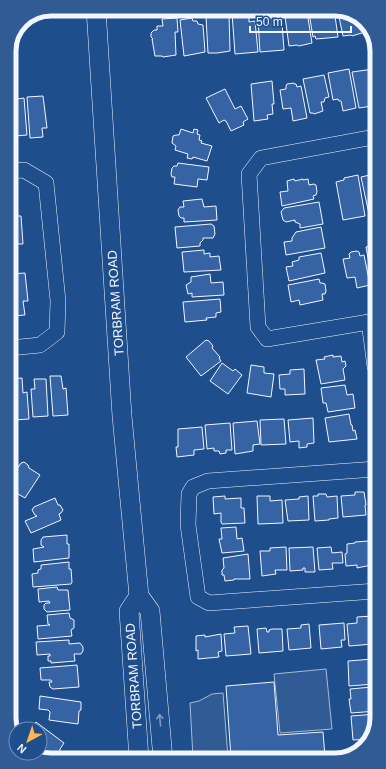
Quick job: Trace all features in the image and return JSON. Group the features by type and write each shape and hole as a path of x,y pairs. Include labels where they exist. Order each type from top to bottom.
{"main road":[{"name":"TORBRAM ROAD","path":"96,16 122,416 139,596 150,611 162,753"},
{"name":"TORBRAM ROAD","path":"139,596 128,611 139,753"}],"street":[{"path":"370,138 261,158 249,174 258,327 267,339 370,321"},
{"path":"16,171 24,170 46,183 58,301 57,332 40,345 16,347"},
{"path":"370,469 208,480 193,487 188,494 188,525 198,597 209,604 370,591"}],"shaded area":[{"path":"326,669 332,729 280,733 274,674"},
{"path":"223,693 228,753 193,753 190,703 199,701 212,694"}],"building":[{"path":"229,16 230,51 208,53 206,17"},
{"path":"232,16 249,16 249,22 255,21 258,52 235,54"},
{"path":"263,16 282,16 284,50 260,52 258,20 263,20"},
{"path":"285,16 308,16 312,43 299,46 289,46"},
{"path":"310,16 335,16 338,37 316,39 315,36 313,37"},
{"path":"339,16 356,23 364,32 352,36 343,36"},
{"path":"177,18 178,32 175,32 176,55 163,57 155,56 151,33 154,30 157,30 157,26 163,26 162,19"},
{"path":"192,18 193,21 197,21 198,24 203,25 205,52 184,56 180,20"},
{"path":"349,69 356,108 343,111 341,101 338,99 333,100 328,73"},
{"path":"370,70 370,106 359,108 352,72"},
{"path":"324,75 329,97 325,98 324,102 321,102 323,111 314,114 310,113 303,79"},
{"path":"272,81 274,104 272,104 273,114 267,115 268,119 254,121 251,84"},
{"path":"294,83 297,87 301,86 307,118 293,121 291,108 283,109 280,90 286,89 287,84"},
{"path":"225,89 235,109 241,106 248,119 243,122 244,125 231,131 226,121 224,120 219,123 206,98"},
{"path":"43,96 47,128 42,128 43,137 30,138 27,97"},
{"path":"24,98 27,135 16,136 16,99"},
{"path":"181,129 193,133 194,129 198,130 197,134 200,135 199,140 202,141 201,143 212,146 207,161 193,157 192,159 187,158 188,154 175,150 176,146 172,143 173,136 179,135"},
{"path":"178,163 209,167 207,180 198,179 197,187 174,184 175,177 172,177 171,174 172,168 177,166"},
{"path":"358,175 365,216 343,220 336,182 344,180 344,178"},
{"path":"370,175 370,214 369,214 361,177"},
{"path":"294,179 295,181 308,179 309,185 316,185 316,195 313,196 314,199 282,206 280,192 288,191 287,181"},
{"path":"202,199 204,207 216,206 217,220 184,222 184,218 179,216 178,210 180,207 184,207 183,201"},
{"path":"319,202 323,224 300,228 300,224 295,222 295,220 286,222 283,220 281,212 284,208"},
{"path":"16,204 17,216 21,216 23,244 16,244"},
{"path":"211,224 214,226 215,234 213,238 203,238 200,246 177,248 175,227"},
{"path":"321,227 325,248 286,255 284,242 292,241 292,238 296,232"},
{"path":"370,246 370,269 366,247"},
{"path":"204,250 204,254 210,253 210,257 219,256 221,270 184,272 182,252"},
{"path":"351,252 359,252 360,256 364,255 370,285 357,288 355,277 347,278 343,259 350,258 349,254"},
{"path":"321,253 325,273 289,281 286,267 293,266 292,262 299,260 299,257"},
{"path":"25,273 28,301 23,301 25,315 16,316 16,274"},
{"path":"210,274 211,283 223,282 224,295 192,297 192,293 188,294 186,285 191,282 191,277"},
{"path":"319,279 320,283 325,284 326,291 325,294 322,294 323,300 300,305 299,300 291,302 288,285"},
{"path":"220,299 221,312 216,313 216,317 206,318 207,320 185,322 183,302"},
{"path":"206,340 213,346 212,348 220,357 219,358 221,361 201,376 186,357"},
{"path":"333,355 333,357 341,356 342,362 345,361 346,366 343,369 345,380 321,384 316,360 325,359 324,357"},
{"path":"222,363 233,371 235,369 242,375 228,394 210,381"},
{"path":"251,365 264,367 264,373 274,374 271,397 247,393"},
{"path":"304,369 305,394 285,395 285,389 280,389 279,375 290,374 290,370"},
{"path":"50,376 61,376 63,389 66,388 68,415 53,416"},
{"path":"22,378 23,393 27,392 29,419 16,420 16,379"},
{"path":"34,379 46,379 48,416 33,417 31,389 35,389"},
{"path":"345,385 347,395 353,394 355,408 328,412 326,403 323,403 321,388"},
{"path":"349,414 351,425 353,431 355,430 357,439 329,442 325,418"},
{"path":"313,418 314,443 307,444 307,447 299,448 299,441 290,442 288,420"},
{"path":"284,419 286,444 261,445 260,420"},
{"path":"257,421 260,444 253,445 253,451 235,454 233,423"},
{"path":"230,423 232,450 226,450 226,453 220,454 219,451 214,451 214,448 207,449 205,425"},
{"path":"202,427 204,449 194,450 194,455 177,457 176,447 178,447 178,429"},
{"path":"24,462 29,468 40,475 25,498 18,494 16,497 16,470 21,463"},
{"path":"355,492 364,492 366,515 343,517 341,496 355,495"},
{"path":"318,494 326,494 327,497 337,496 338,518 315,521 313,496 318,496"},
{"path":"225,496 225,499 241,498 241,508 244,508 245,523 222,524 221,513 214,514 213,497"},
{"path":"257,496 270,496 270,501 282,500 283,523 258,524"},
{"path":"308,496 309,520 288,521 285,500 299,499 299,497"},
{"path":"55,498 58,505 60,505 63,510 59,514 61,520 31,533 25,521 37,516 32,510 34,507"},
{"path":"236,527 237,539 242,538 244,551 222,553 219,539 222,539 221,528"},
{"path":"67,535 67,544 69,544 69,558 34,562 33,549 44,547 41,545 41,540 43,537"},
{"path":"369,541 370,565 357,568 357,565 346,566 345,554 347,553 347,544"},
{"path":"286,547 287,570 275,570 276,574 262,576 260,551 270,551 270,548"},
{"path":"313,547 315,572 305,572 305,568 303,568 303,570 290,571 289,548"},
{"path":"331,547 332,553 342,552 343,563 332,563 333,569 319,570 317,548"},
{"path":"248,554 250,579 234,579 225,581 224,575 222,575 222,570 224,568 223,558"},
{"path":"69,562 69,569 71,569 71,584 33,587 32,574 38,573 38,570 41,569 41,565"},
{"path":"57,587 58,590 68,590 70,610 47,612 44,609 44,605 46,603 50,603 49,601 39,602 38,589"},
{"path":"69,613 70,618 74,620 74,628 71,630 72,636 38,639 37,626 50,625 48,624 47,615"},
{"path":"370,616 370,644 349,646 347,624 357,623 357,617"},
{"path":"344,623 345,640 341,640 342,647 321,649 319,625"},
{"path":"309,624 311,648 289,650 287,629 301,628 301,625"},
{"path":"248,626 251,654 226,656 224,634 235,633 234,627"},
{"path":"266,628 267,632 272,629 282,629 283,651 259,653 257,629"},
{"path":"221,634 222,651 218,652 219,657 198,659 198,650 196,651 196,636 205,635 205,637"},
{"path":"69,640 69,644 80,643 83,647 81,654 74,654 75,661 51,663 51,661 48,661 48,656 50,656 50,654 37,655 36,642"},
{"path":"370,659 370,684 349,686 348,661"},
{"path":"77,665 79,687 53,689 50,687 49,682 52,682 51,680 41,680 40,668"},
{"path":"274,682 278,735 323,732 325,753 231,753 226,686"},
{"path":"370,687 370,712 351,713 349,699 351,699 350,689"},
{"path":"40,696 81,702 78,724 49,720 50,712 48,710 39,709"},
{"path":"370,715 368,729 362,739 353,740 351,716"},
{"path":"48,731 64,743 58,753 49,753"}]}
